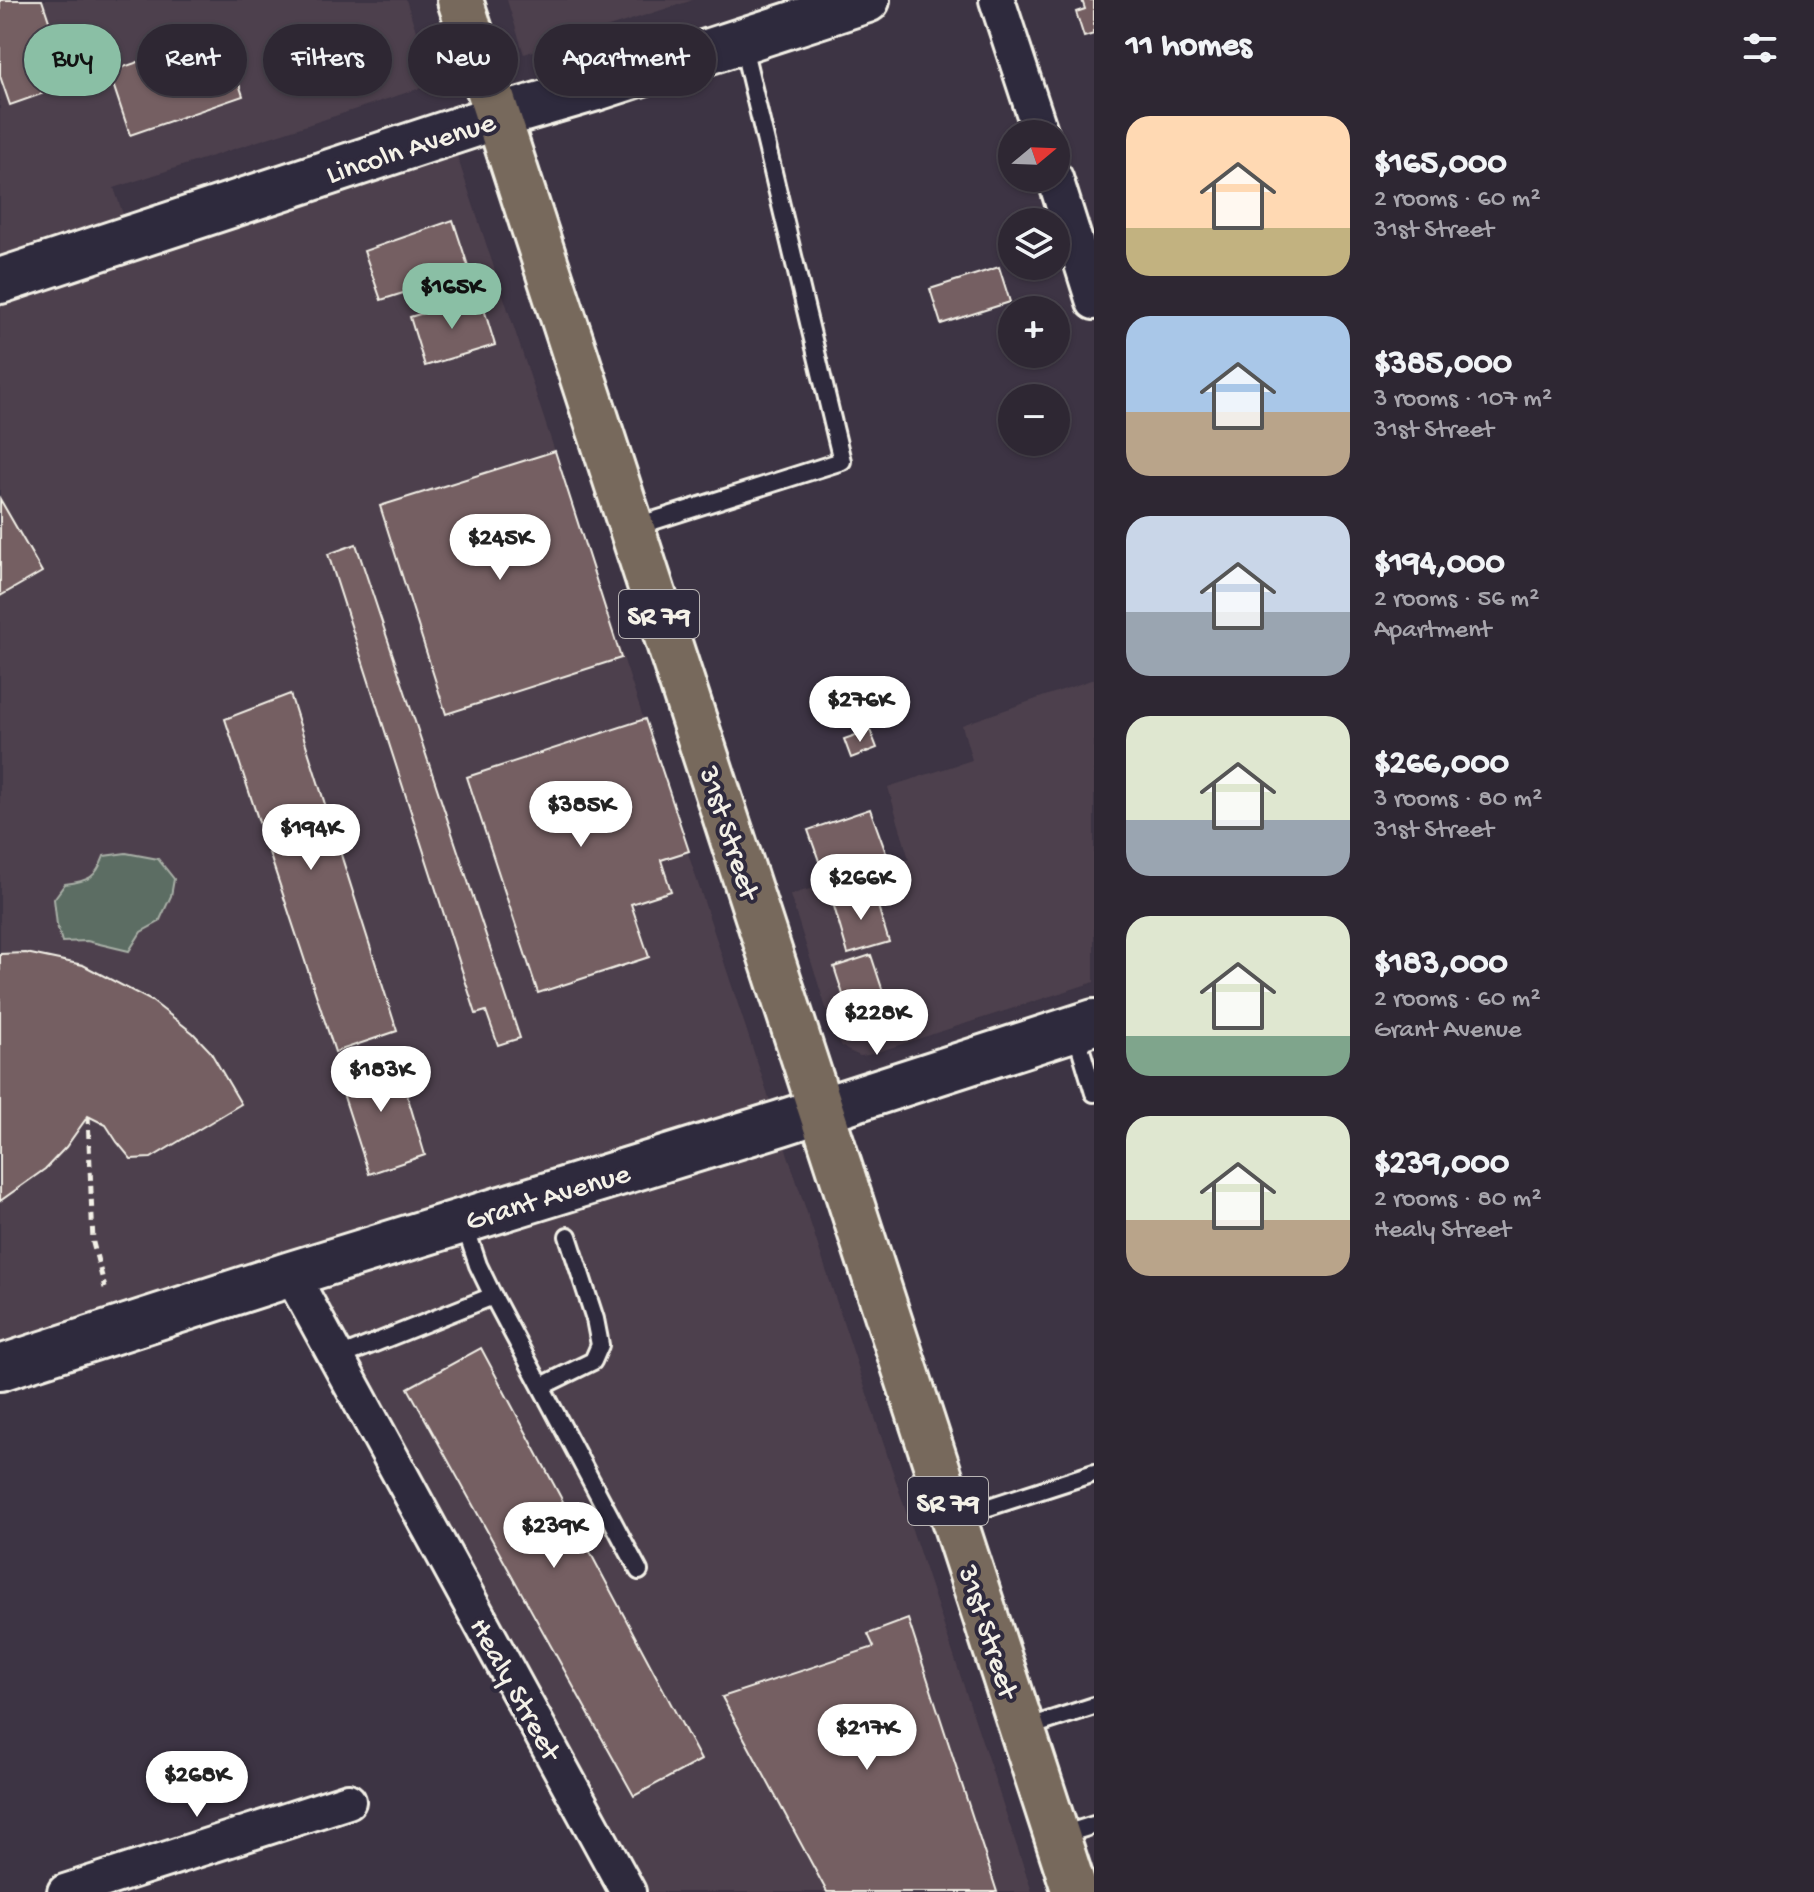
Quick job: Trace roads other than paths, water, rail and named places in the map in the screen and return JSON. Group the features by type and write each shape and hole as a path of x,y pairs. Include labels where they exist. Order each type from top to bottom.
{"main road":[{"name":"31st Street","path":"460,0 1023,1730 1076,1831 1075,1892"}],"street":[{"name":"Lincoln Avenue","path":"0,281 497,117 867,0"},
{"path":"997,0 1036,120"},
{"path":"1059,192 1094,302"},
{"name":"Grant Avenue","path":"0,1368 1084,1026"},
{"name":"Healy Street","path":"291,1274 628,1892"},
{"path":"65,1892 348,1801"}],"lane":[{"path":"631,528 842,461 742,40"},
{"path":"1084,1026 1094,1093"},
{"path":"463,1221 478,1265 493,1296 639,1571"},
{"path":"542,1386 593,1361 600,1345 595,1319 568,1236"},
{"path":"337,1358 493,1296"},
{"path":"954,1518 1094,1473"},
{"path":"1023,1730 1094,1706"}]}
